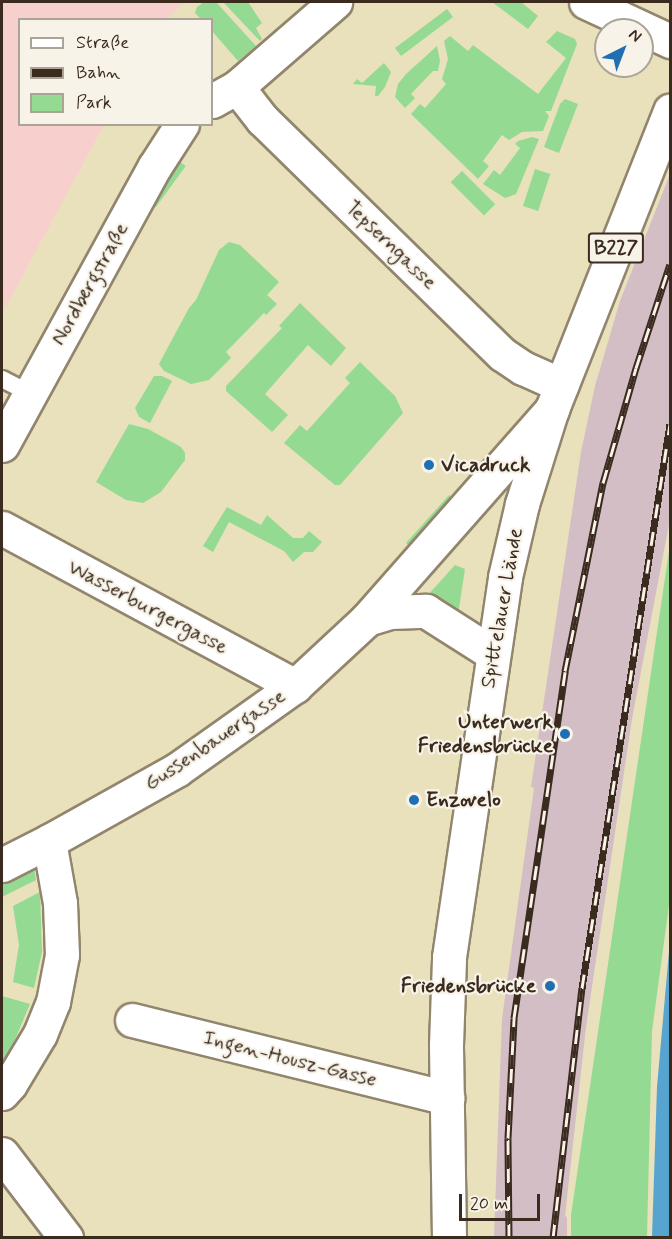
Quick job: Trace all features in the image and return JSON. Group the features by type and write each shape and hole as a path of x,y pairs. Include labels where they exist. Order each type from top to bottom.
{"street":[{"path":"224,94 335,2"},
{"path":"586,2 670,40"},
{"name":"Tepserngasse","path":"224,94 262,119 502,354 523,368 556,397"},
{"name":"Spittelauer Lände","path":"449,1238 446,1015 449,957 492,653 513,540 556,397 670,111"},
{"name":"Nordbergstraße","path":"2,445 16,386 181,126"},
{"name":"Gussenbauergasse","path":"2,865 178,769 295,686 367,619 556,397"},
{"name":"Wasserburgergasse","path":"2,528 295,686"},
{"name":"Gussenbauergasse","path":"367,619 399,611 426,611 492,653"},
{"path":"2,1093 10,1084 40,1034 54,1002 62,955 60,903 49,841"},
{"name":"Ingen-Housz-Gasse","path":"132,1020 448,1098"},
{"path":"2,1154 66,1238"}],"shaded area":[{"path":"2,2 185,2 167,18 18,18 18,126 103,126 2,314"},
{"path":"670,174 670,519 632,719 586,1027 565,1216 567,1217 567,1237 494,1237 502,1019 534,788 531,787 581,452 595,386 620,301"}],"green space":[{"path":"204,2 216,2 256,46 238,61 213,32 213,18 200,18 195,13 197,7"},
{"path":"223,2 248,2 262,23 256,28 262,39 260,41"},
{"path":"492,2 521,2 538,16 528,29"},
{"path":"447,9 453,17 401,56 395,48"},
{"path":"557,31 575,39 577,44 551,111 545,111 549,116 543,131 522,132 509,140 502,135 483,161 489,166 478,179 411,114 420,104 425,108 446,84 442,79 448,59 444,41 450,36 468,51 473,45 538,94 566,58 546,42"},
{"path":"437,46 440,61 438,71 433,71 411,94 415,98 405,108 395,97 398,84"},
{"path":"384,63 391,72 385,87 378,96 375,96 376,86 353,84 357,79 362,83"},
{"path":"565,99 578,104 559,153 544,147 560,104"},
{"path":"532,137 539,139 516,194 505,198 483,184 494,170 500,175 520,148 515,144 518,141"},
{"path":"172,156 186,166 156,207 142,197"},
{"path":"535,169 550,174 538,211 523,206"},
{"path":"462,171 495,204 484,216 451,182"},
{"path":"229,242 240,245 279,282 267,295 277,304 266,315 264,313 226,352 231,358 209,380 191,384 164,371 159,364 189,308 196,300 219,250"},
{"path":"300,303 346,348 331,366 308,345 265,394 288,415 272,432 226,391 226,386 282,328 279,326"},
{"path":"360,362 395,396 403,413 340,485 335,485 284,443 300,425 307,431 350,383 345,378"},
{"path":"154,376 162,376 172,381 150,423 139,417 135,408"},
{"path":"129,424 148,429 181,447 185,453 185,460 161,492 143,503 126,500 96,482"},
{"path":"449,495 460,505 414,551 406,543"},
{"path":"227,507 261,525 267,515 293,538 303,538 309,531 322,542 313,552 304,552 293,562 284,551 229,522 213,552 203,546"},
{"path":"670,544 670,898 652,1031 647,1237 571,1237 571,1215"},
{"path":"455,565 465,569 458,615 427,596"},
{"path":"34,867 36,880 2,897 2,882"},
{"path":"40,892 42,952 34,988 13,982 19,945 13,906"},
{"path":"2,996 30,1004 14,1042 2,1062"}],"water":[{"path":"670,940 670,1237 652,1237 657,1087"}],"railway":[{"path":"509,1238 508,1138 514,1018 565,671 603,483 636,368 670,264"},
{"path":"553,1238 582,988 670,424"}],"place":[{"name":"Vicadruck","path":"429,465"},
{"name":"Unterwerk Friedensbrücke","path":"565,734"},
{"name":"Enzovelo","path":"414,800"},
{"name":"Friedensbrücke","path":"550,986"}]}
